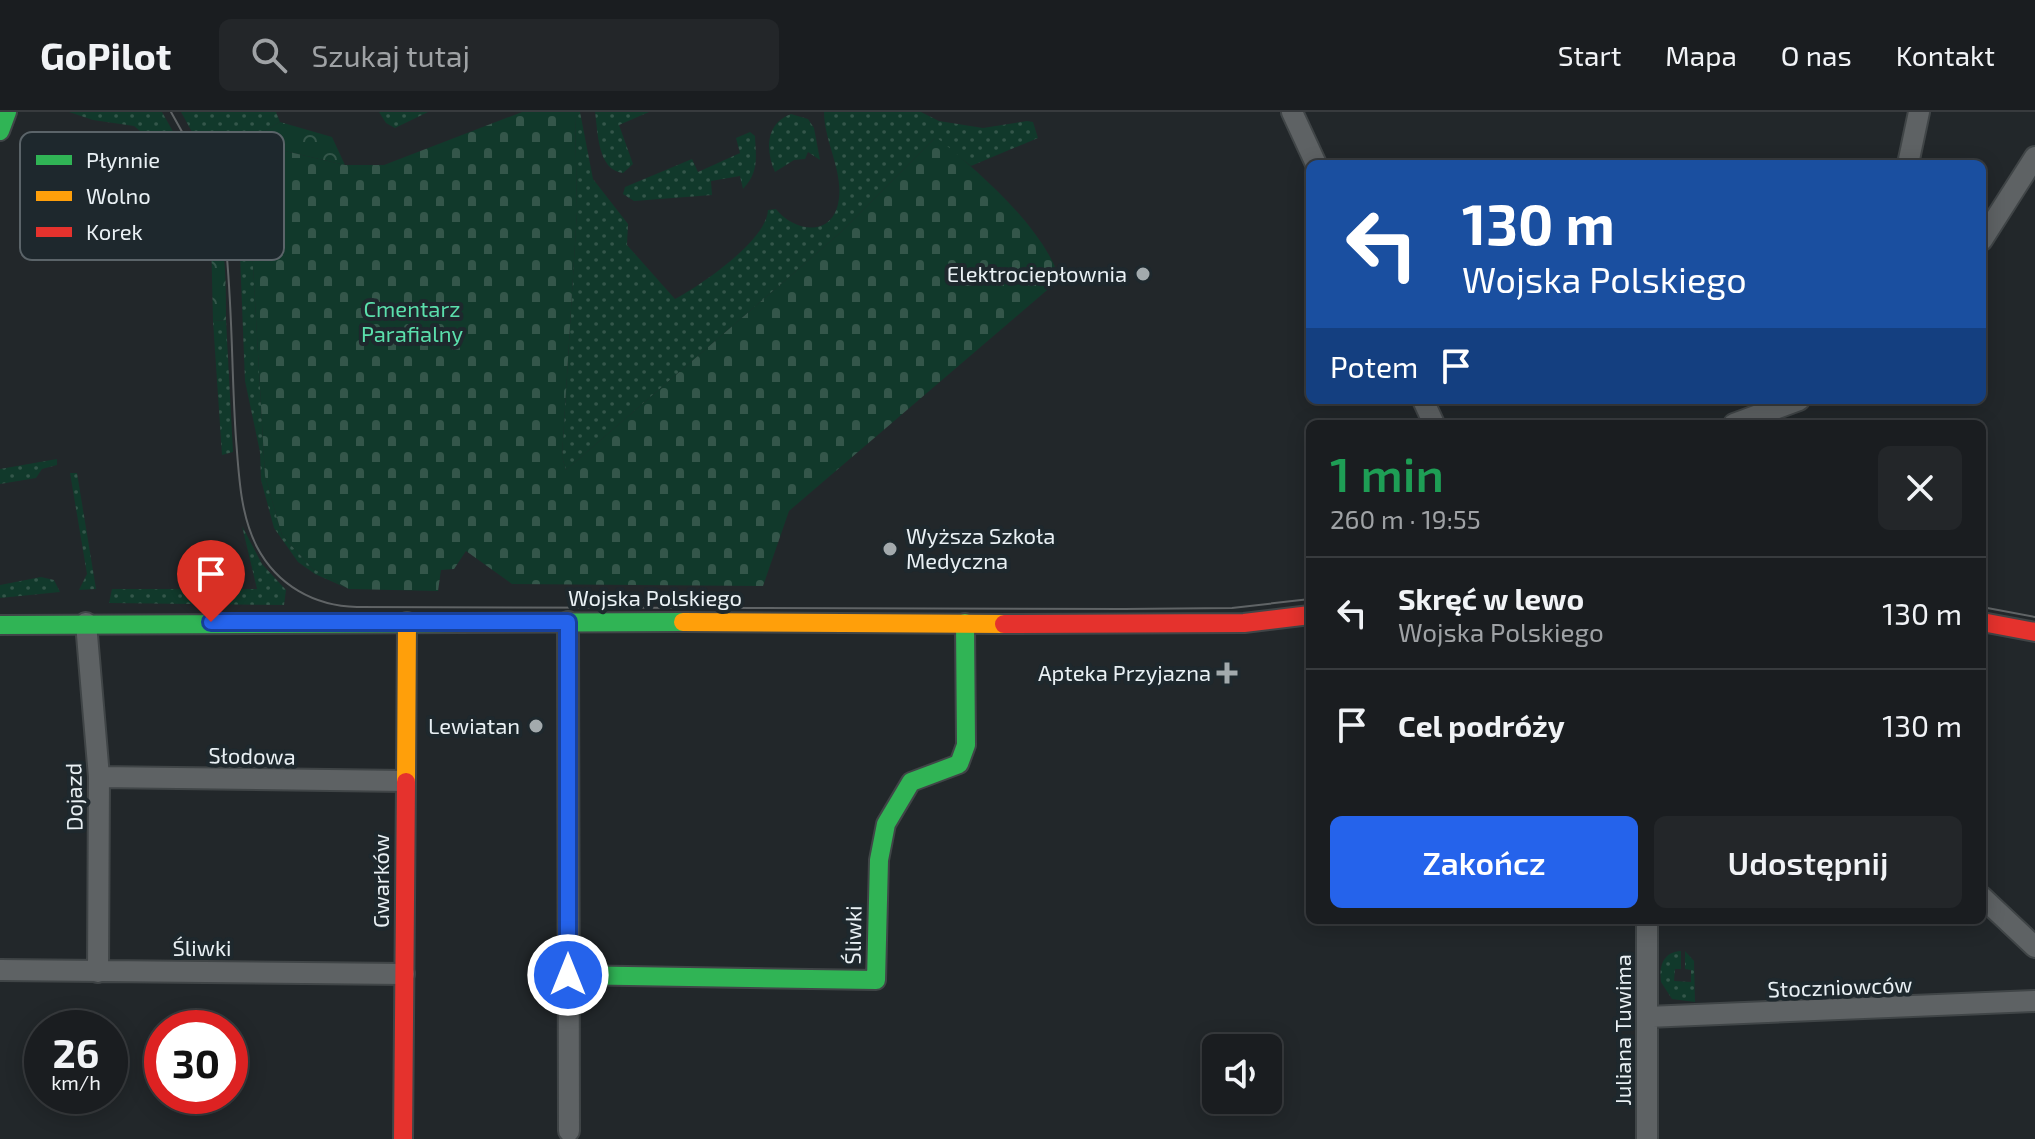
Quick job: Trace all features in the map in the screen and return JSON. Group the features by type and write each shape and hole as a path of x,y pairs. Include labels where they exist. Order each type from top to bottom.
{"main road":[{"path":"0,131 7,112"},
{"name":"Wojska Polskiego","path":"0,625 407,622 1219,624 1306,615"},
{"name":"Gwarków","path":"403,1139 407,622"},
{"name":"Śliwki","path":"568,975 876,980 879,860 886,824 911,782 959,764 966,745 965,623"},
{"path":"1986,623 2035,632"}],"street":[{"path":"1292,112 1314,160"},
{"path":"1909,160 1919,112"},
{"path":"1986,234 2035,157"},
{"path":"1745,420 1788,404"},
{"path":"568,622 569,1131"},
{"name":"Dojazd","path":"86,623 99,777 98,972"},
{"name":"Słodowa","path":"99,777 405,781"},
{"path":"1986,901 2035,947"},
{"name":"Juliana Tuwima","path":"1647,924 1647,1139"},
{"name":"Śliwki","path":"0,970 404,974"},
{"name":"Stoczniowców","path":"1647,1017 2035,1001"}],"green space":[{"path":"69,112 162,112 173,132 141,132 134,126 93,120"},
{"path":"181,112 276,112 280,122 263,132 192,132"},
{"path":"379,112 428,112 395,128 386,123"},
{"name":"Cmentarz Parafialny","path":"522,112 575,112 577,211 562,457 566,470 840,233 936,137 971,166 1024,220 1039,239 1060,279 789,511 763,586 512,584 466,551 454,569 441,570 438,591 349,589 312,568 282,535 265,476 253,260 284,260 284,151 345,165 384,165"},
{"path":"575,112 580,112 593,179 628,224 627,245 675,299 700,284 745,248 765,222 768,210 776,209 791,222 810,228 827,222 834,215 839,181 824,112 921,112 939,121 983,128 1027,121 1033,122 1038,138 971,166 935,138 840,233 566,470 562,457 577,211"},
{"path":"595,112 649,112 619,125 633,164 623,173 608,165 604,157"},
{"path":"791,114 808,119 814,128 820,160 808,152 805,159 794,160 775,172 770,155 770,138 777,124"},
{"path":"280,122 332,137 345,165 284,151 284,132 263,132"},
{"path":"750,132 755,136 755,164 752,177 743,189 740,176 711,181 712,195 634,201 623,194 625,187 692,159 698,172 740,153 736,138"},
{"path":"212,260 224,260 226,320 213,321"},
{"path":"240,260 253,260 265,476 282,535 312,568 349,589 315,574 298,562 274,528 261,480 260,452 245,381"},
{"path":"226,320 233,452 222,455 213,321"},
{"path":"57,459 57,465 42,469 36,478 0,484 0,469"},
{"path":"70,473 77,473 96,589 79,590 87,574"},
{"path":"242,526 262,564 286,590 284,605 109,603 112,589 257,589"},
{"path":"41,577 54,580 60,592 0,598 0,585"},
{"path":"1681,951 1681,969 1675,969 1674,981 1691,982 1691,970 1685,969 1685,951 1694,961 1695,1002 1672,999 1661,982 1666,957"}],"tram line":[{"path":"171,112 182,132"},
{"path":"227,260 237,453 247,521 257,547 275,572 298,591 326,603 357,607 1124,609 1232,608 1306,599"},
{"path":"1986,608 2035,617"}],"traffic: fast":[{"path":"0,131 7,112"},
{"path":"0,625 683,622"},
{"path":"568,975 876,980 879,860 886,824 911,782 959,764 966,745 965,623"}],"traffic: slow":[{"path":"406,782 407,622"},
{"path":"683,622 1004,624"}],"traffic: jam":[{"path":"1004,624 1244,623 1306,615"},
{"path":"1986,623 2035,632"},
{"path":"403,1139 406,782"}],"place":[{"name":"Elektrociepłownia","path":"1143,274"},
{"name":"Wyższa Szkoła Medyczna","path":"890,549"},
{"name":"Apteka Przyjazna","path":"1227,673"},
{"name":"Lewiatan","path":"536,726"}],"route":[{"path":"211,622 568,622 568,975"}]}
